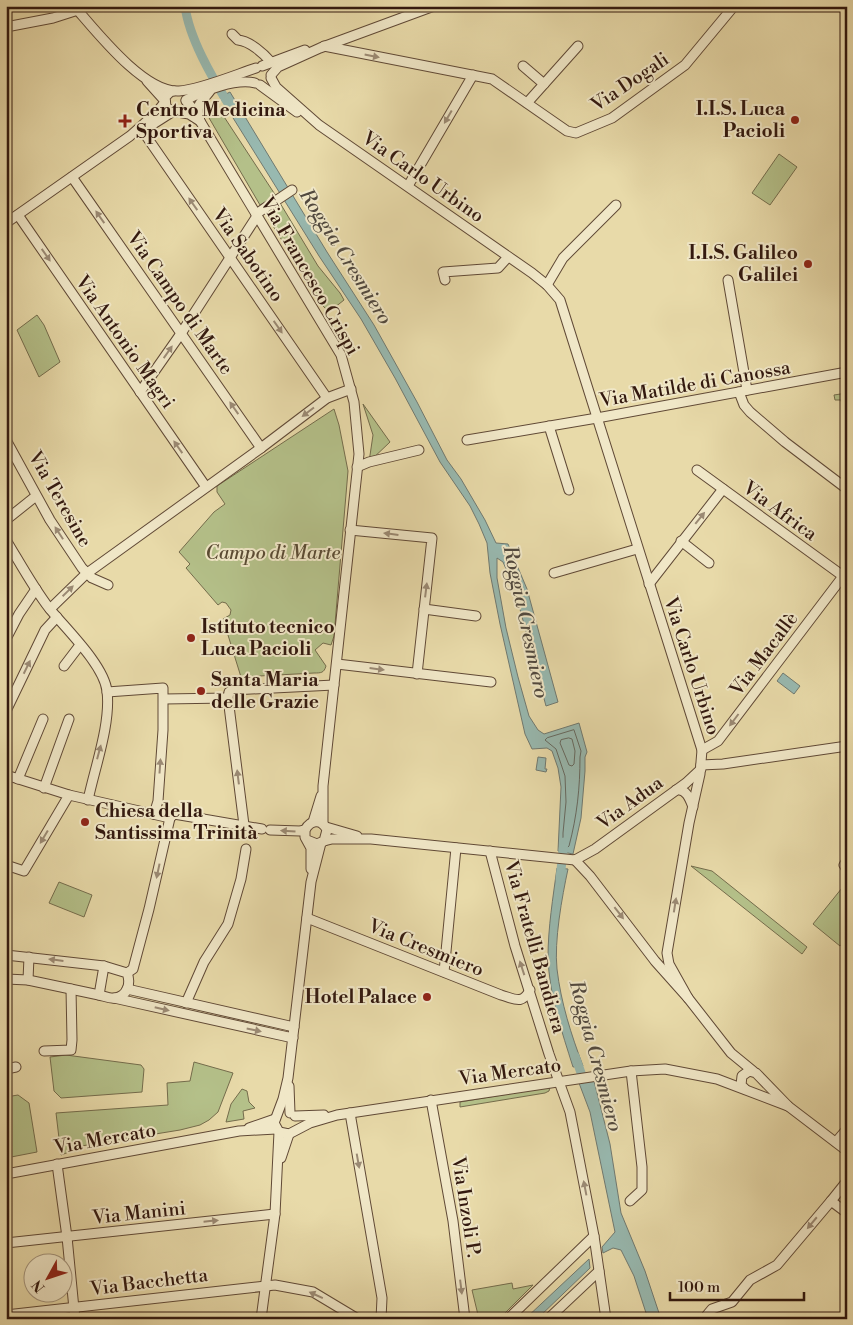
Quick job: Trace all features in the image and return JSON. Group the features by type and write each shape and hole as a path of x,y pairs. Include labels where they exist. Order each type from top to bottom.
{"street":[{"path":"227,81 267,84 271,76 282,65 322,47 434,6"},
{"name":"Via Dogali","path":"322,47 492,78 567,131 576,133 612,118 685,65 734,6"},
{"path":"6,27 53,18 76,8 122,58 147,81 165,101 166,107 175,112 199,117 198,106 208,88"},
{"path":"232,34 238,40 243,41 265,55 271,62"},
{"path":"527,103 578,46"},
{"path":"130,136 184,107 186,101 208,88 297,52 322,47"},
{"path":"523,66 544,84"},
{"path":"259,67 268,68 271,76"},
{"path":"258,84 252,77 259,67"},
{"path":"408,186 473,75"},
{"name":"Via Carlo Urbino","path":"271,76 276,87 319,125"},
{"path":"147,81 183,94 186,101"},
{"name":"Via Carlo Urbino","path":"258,84 508,257 547,285 560,300 648,584 702,750 701,767 689,823 667,953"},
{"path":"6,223 130,136 157,112 167,95 176,91 208,88"},
{"name":"Via Francesco Crispi","path":"186,101 199,117 340,355 354,402 358,454 357,467 323,786"},
{"name":"Via Sabotino","path":"142,130 327,398"},
{"name":"Via Campo di Marte","path":"72,178 262,448"},
{"path":"140,392 182,332 256,215 292,190"},
{"path":"547,285 563,258 616,206"},
{"name":"Via Antonio Magri","path":"18,215 206,487"},
{"path":"445,280 443,272 498,268 508,257"},
{"path":"728,280 744,405 785,442 847,489"},
{"name":"Via Matilde di Canossa","path":"467,440 847,372"},
{"path":"50,609 86,574 262,448 327,398 351,389"},
{"path":"549,426 569,490"},
{"name":"Via Teresine","path":"6,440 36,496 86,574"},
{"path":"357,467 369,462 419,450"},
{"name":"Via Africa","path":"697,470 845,573"},
{"name":"Via Africa","path":"648,584 723,489"},
{"path":"6,520 36,496"},
{"path":"350,530 432,538 417,674"},
{"path":"6,540 50,609 96,665 105,681 107,692 105,730 88,800"},
{"path":"681,542 709,563"},
{"path":"554,573 638,549"},
{"name":"Via Macallè","path":"702,750 718,741 845,573"},
{"path":"86,574 108,586"},
{"path":"6,639 19,614 36,589"},
{"path":"424,610 476,616"},
{"path":"6,711 45,630 57,617"},
{"path":"64,666 80,645"},
{"path":"336,664 491,682"},
{"path":"244,825 228,698 229,692 233,690 334,685"},
{"path":"107,692 163,688 158,802 154,814"},
{"path":"164,699 228,698"},
{"path":"18,779 43,719"},
{"path":"44,788 68,719"},
{"path":"701,767 847,746"},
{"name":"Via Adua","path":"575,860 595,849 676,790 701,767"},
{"path":"6,775 69,795 154,814 169,820"},
{"path":"127,973 133,969 136,960 150,909 169,820 174,814 266,830 300,831 305,830 312,822 323,786"},
{"path":"278,1176 276,1118 288,1078 312,882 322,842 327,834 323,786"},
{"path":"676,790 679,789 685,792 693,807"},
{"path":"6,865 24,871 69,795"},
{"path":"312,822 316,821 371,839"},
{"path":"305,830 310,848 312,882"},
{"path":"307,840 314,844 332,839 371,839 575,860 590,876 670,979 688,998 731,1053 742,1076 741,1085 748,1090 758,1087 760,1078"},
{"path":"444,972 456,848"},
{"path":"186,1003 204,962 228,924 242,879 246,849"},
{"path":"590,876 588,862 595,849"},
{"name":"Via Fratelli Bandiera","path":"490,851 515,946 570,1112 594,1236 606,1319"},
{"path":"847,860 844,865 847,870"},
{"name":"Via Cresmiero","path":"307,918 501,995 517,1000 526,998 530,990"},
{"path":"648,950 667,953 669,964 688,998"},
{"path":"6,955 104,966 127,973"},
{"path":"28,980 29,957"},
{"path":"99,995 104,966"},
{"path":"114,998 123,995 127,990 129,978 127,973"},
{"path":"6,979 28,980 293,1038"},
{"path":"44,1051 71,1050 71,989"},
{"path":"127,990 294,1027"},
{"path":"731,1053 753,1071 788,1106 847,1151"},
{"name":"Via Mercato","path":"292,1132 310,1122 337,1115 597,1075 665,1069 717,1079 788,1106"},
{"path":"630,1202 642,1190 642,1167 631,1071"},
{"path":"742,1076 746,1072 753,1071"},
{"name":"Via Mercato","path":"717,1079 742,1076"},
{"path":"261,1319 283,1148 297,1122 292,1115 288,1078"},
{"name":"Via Inzoli P.","path":"431,1100 453,1221 465,1319"},
{"path":"276,1118 283,1112 292,1115"},
{"path":"350,1113 382,1298 381,1319"},
{"name":"Via Mercato","path":"292,1115 337,1115"},
{"name":"Via Mercato","path":"6,1174 239,1131 276,1118"},
{"path":"836,1142 847,1129"},
{"name":"Via Mercato","path":"239,1131 277,1131"},
{"path":"277,1131 292,1132"},
{"path":"57,1164 67,1237 75,1319"},
{"path":"708,1317 712,1309 732,1302 750,1280 777,1265 847,1181"},
{"path":"831,1201 847,1212"},
{"name":"Via Manini","path":"6,1243 275,1214"},
{"path":"508,1319 594,1236"},
{"path":"548,1319 599,1271"},
{"name":"Via Bacchetta","path":"6,1315 275,1285 313,1292 358,1319"}],"green space":[{"path":"215,103 276,196 260,205 205,111"},
{"path":"779,154 797,167 770,205 752,193"},
{"path":"280,203 318,266 344,300 329,312 322,305 265,213"},
{"path":"37,315 44,325 60,362 39,377 17,330"},
{"path":"847,393 847,398 844,399 847,414 847,430 841,400 835,400 834,395"},
{"path":"363,404 390,442 369,462 373,435"},
{"name":"Campo di Marte","path":"334,409 348,471 334,636 331,645 323,643 315,650 326,666 319,673 241,677 223,619 230,615 231,610 226,603 222,602 218,605 186,568 190,564 179,552 214,512 225,504 217,492 217,486"},
{"path":"691,866 712,871 807,947 802,954"},
{"path":"59,882 92,895 84,917 49,903"},
{"path":"846,883 847,938 840,946 813,924"},
{"path":"66,1055 141,1065 144,1069 142,1092 61,1098 54,1091 50,1057"},
{"path":"194,1062 233,1073 218,1112 209,1120 200,1125 180,1130 69,1148 69,1152 61,1155 56,1113 168,1105 167,1083 190,1081"},
{"path":"550,1087 549,1091 545,1093 460,1107 460,1102"},
{"path":"242,1089 247,1091 249,1102 255,1108 243,1111 244,1119 226,1122 231,1104"},
{"path":"18,1095 29,1103 37,1152 6,1158 6,1097"},
{"path":"512,1283 513,1289 533,1285 499,1319 479,1319 472,1290"}],"water":[{"name":"Roggia Cresmiero","path":"230,92 327,252 374,325 447,460 461,479 496,543 508,544 527,589 558,702 546,706 514,587 503,562 497,558 497,578 506,628 529,716 538,730 544,734 579,723 587,752 585,757 581,818 573,854 558,851 561,787 558,768 552,751 547,748 532,749 525,734 500,624 490,573 487,543 479,524 470,506 440,462 361,319 319,256 220,97"},
{"path":"783,673 800,686 794,694 777,681"},
{"path":"538,757 546,758 546,772 536,770"},
{"name":"Roggia Cresmiero","path":"557,868 568,869 558,932 557,969 567,1018 583,1066 573,1067 557,1013 549,971 549,935"},
{"name":"Roggia Cresmiero","path":"594,1081 610,1144 621,1213 645,1271 661,1319 648,1319 634,1276 621,1250 613,1248 603,1253 602,1247 615,1232 590,1112 579,1083"},
{"path":"589,1259 590,1268 537,1319 525,1319"}],"waterway":[{"name":"Roggia Cresmiero","path":"185,6 196,44 229,105"},
{"name":"Roggia Cresmiero","path":"560,879 564,842"},
{"name":"Roggia Cresmiero","path":"575,1056 585,1084"}],"place":[{"name":"I.I.S. Luca Pacioli","path":"795,120"},
{"name":"Centro Medicina Sportiva","path":"125,121"},
{"name":"I.I.S. Galileo Galilei","path":"808,264"},
{"name":"Istituto tecnico Luca Pacioli","path":"191,638"},
{"name":"Santa Maria delle Grazie","path":"201,691"},
{"name":"Chiesa della Santissima Trinità","path":"85,822"},
{"name":"Hotel Palace","path":"427,997"}]}
